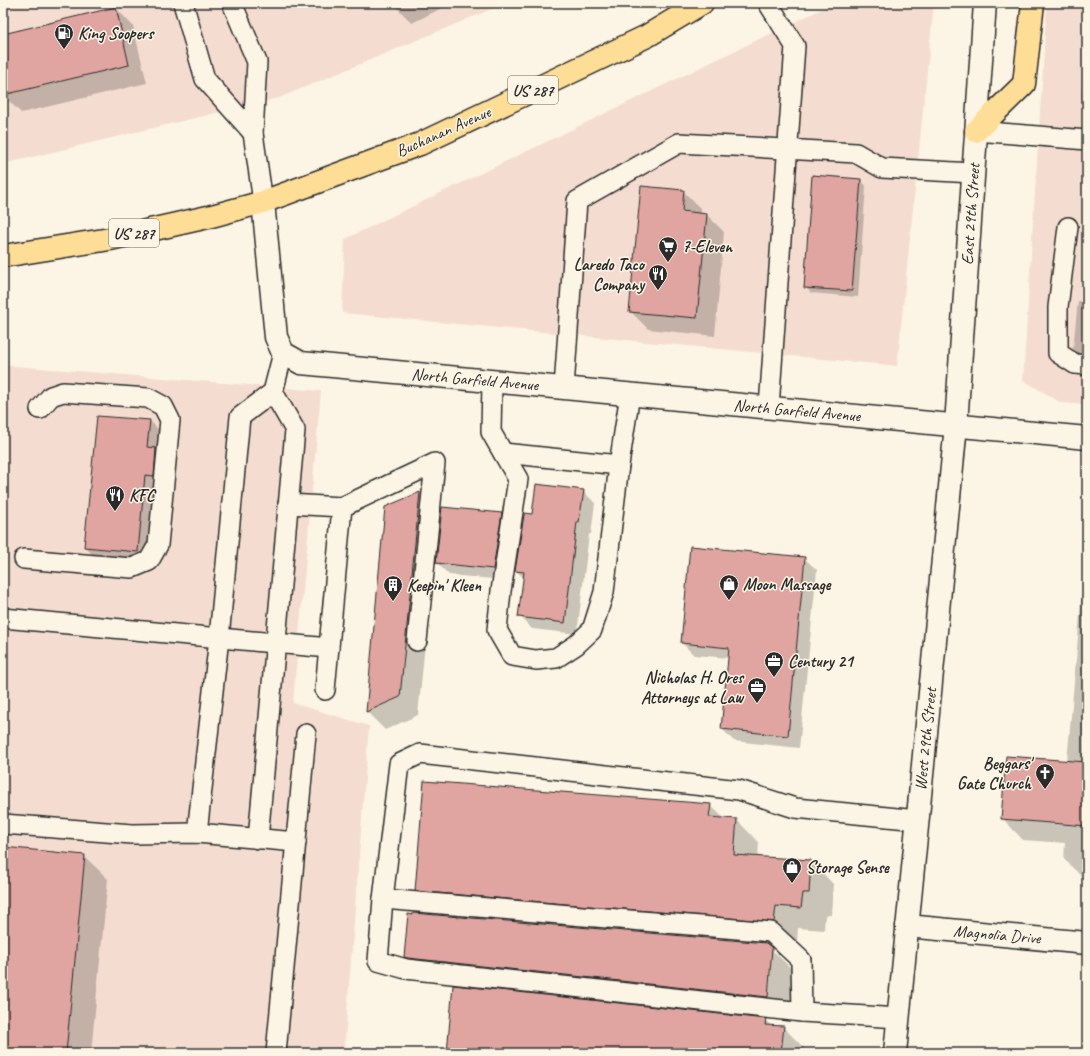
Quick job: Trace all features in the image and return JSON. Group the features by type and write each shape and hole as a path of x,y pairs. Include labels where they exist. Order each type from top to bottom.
{"highway":[{"name":"Buchanan Avenue","path":"263,202 420,144 647,36 702,3"},
{"path":"976,131 1024,84 1034,3"},
{"name":"US 287","path":"3,256 110,239 208,217 263,202"}],"street":[{"name":"East 29th Street","path":"956,425 985,3"},
{"path":"263,202 276,337 282,353"},
{"name":"North Garfield Avenue","path":"282,353 301,363 1087,438"},
{"name":"West 29th Street","path":"895,1053 956,425"},
{"name":"Magnolia Drive","path":"907,926 1087,942"}],"lane":[{"path":"183,3 205,79 253,133"},
{"path":"232,3 257,62 253,133 263,202"},
{"path":"768,3 795,46 769,407"},
{"path":"976,131 1087,140"},
{"path":"564,388 577,201 679,143 856,153 882,168 973,173"},
{"path":"1068,227 1058,307 1058,353 1075,364 1087,365"},
{"path":"197,833 219,638 240,416 273,392 282,353"},
{"path":"492,381 491,432 518,479 501,591 497,630 512,656 536,660 556,658 576,645 592,630 604,592 619,464 630,394"},
{"path":"24,559 132,568 148,561 158,545 170,420 163,406 148,398 63,392 51,396 40,410"},
{"path":"258,838 295,430 273,392"},
{"path":"503,453 619,464"},
{"path":"288,504 342,507 435,462 417,641"},
{"path":"325,690 342,507"},
{"path":"3,618 329,648"},
{"path":"276,1053 306,734"},
{"path":"899,1018 802,1012 406,969 378,960 383,899 399,764 420,754 739,790 796,808 918,820"},
{"path":"3,824 132,834 197,833 296,842"},
{"path":"383,899 772,932 801,960 802,1012"}],"shaded area":[{"path":"3,3 506,3 279,98 3,164"},
{"path":"834,3 934,3 897,366 342,313 345,239"},
{"path":"1047,3 1087,3 1087,405 1061,403 1023,380"},
{"path":"3,365 321,391 293,703 369,726 344,1053 3,1053"}],"building":[{"name":"King Soopers","path":"116,7 129,65 3,95 3,34"},
{"path":"812,175 861,179 852,291 804,288"},
{"name":"7-Eleven","path":"641,186 684,190 682,211 707,214 697,318 629,312"},
{"name":"KFC","path":"97,416 150,420 147,447 156,448 154,476 145,475 138,552 84,547"},
{"path":"536,484 584,490 579,522 577,522 565,623 518,617 524,572 515,571 524,513 532,514"},
{"name":"Keepin' Kleen","path":"420,492 400,697 366,712 385,507"},
{"path":"442,507 502,513 493,569 436,563"},
{"path":"690,546 805,557 788,736 721,729 729,648 681,643"},
{"name":"Beggars' Gate Church","path":"1006,756 1087,762 1087,826 1001,819"},
{"path":"424,781 711,804 709,817 737,819 734,855 811,860 809,893 803,893 801,908 776,906 774,922 415,891"},
{"path":"3,847 85,855 66,1053 3,1053"},
{"path":"413,913 766,943 772,948 768,997 408,958 404,957 408,914 413,915"},
{"path":"453,985 766,1019 765,1025 784,1026 781,1053 447,1053"}],"place":[{"name":"King Soopers","path":"64,50"},
{"name":"7-Eleven","path":"668,263"},
{"name":"Laredo Taco Company","path":"658,291"},
{"name":"KFC","path":"115,512"},
{"name":"Moon Massage","path":"729,601"},
{"name":"Keepin' Kleen","path":"393,602"},
{"name":"Century 21","path":"774,678"},
{"name":"Nicholas H. Ores Attorneys at Law","path":"757,704"},
{"name":"Beggars' Gate Church","path":"1045,790"},
{"name":"Storage Sense","path":"792,884"}]}
